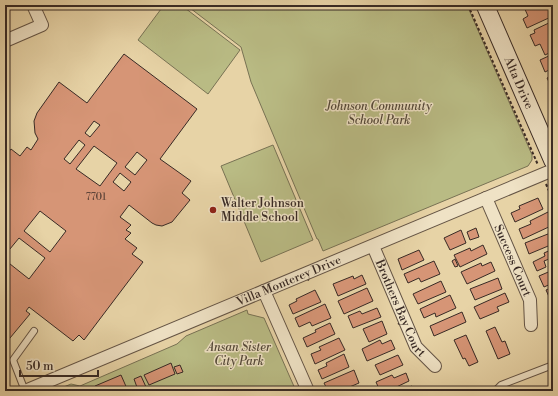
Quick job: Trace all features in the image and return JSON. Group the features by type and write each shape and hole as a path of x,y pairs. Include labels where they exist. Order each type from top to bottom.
{"main road":[{"name":"Alta Drive","path":"485,5 553,161"}],"street":[{"path":"5,41 42,25 33,5"},
{"name":"Villa Monterey Drive","path":"25,391 548,173"},
{"name":"Success Court","path":"486,198 530,300 531,325"},
{"name":"Brothers Bay Court","path":"373,246 416,347 434,366"},
{"path":"264,291 308,391"}],"lane":[{"path":"25,391 13,360 34,331"},
{"path":"495,391 501,385 553,364"}],"path":[{"path":"468,5 548,173 553,200"}],"green space":[{"path":"164,5 181,5 240,50 208,94 138,40"},
{"name":"Johnson Community School Park","path":"186,5 467,5 532,155 532,160 528,166 323,251 251,82 241,47"},
{"path":"273,145 313,240 261,262 221,166"},
{"name":"Ansan Sister City Park","path":"247,310 248,314 264,318 296,391 54,391 71,384 80,386 177,344 186,336"}],"building":[{"path":"523,5 551,5 553,16 527,28 523,19 528,16"},
{"path":"553,21 553,51 545,55 540,44 535,46 530,35 535,33 534,30"},
{"path":"124,54 197,109 160,159 191,181 182,193 190,200 172,222 162,226 152,223 129,205 120,217 131,225 126,230 131,233 125,239 137,248 132,254 143,262 84,340 79,335 73,341 29,307 26,311 30,314 5,344 5,260 29,279 45,258 19,238 5,255 5,157 11,149 20,156 27,147 31,150 38,139 35,133 34,121 37,113 59,82 87,103","holes":["94,121 100,125 90,137 85,133","79,140 85,145 70,164 64,159","94,146 117,163 100,186 76,169","137,152 147,160 135,175 125,167","120,173 131,182 124,191 113,182","40,211 66,231 50,252 24,231"]},
{"path":"553,54 553,68 545,72 540,60"},
{"path":"553,75 553,90 547,78"},
{"path":"538,198 543,209 515,222 511,213 520,209 519,206"},
{"path":"548,212 553,225 523,239 519,229 531,224 530,221"},
{"path":"476,228 479,237 470,240 467,232"},
{"path":"461,230 466,243 450,250 444,238"},
{"path":"553,232 553,244 529,254 525,243"},
{"path":"483,245 487,254 460,267 454,255 470,248 471,251"},
{"path":"553,249 553,263 551,264 549,259 544,261 546,267 537,271 533,262 545,256 544,253"},
{"path":"419,250 424,260 402,270 398,259"},
{"path":"455,259 458,266 455,267 452,261"},
{"path":"434,261 440,274 421,282 419,278 408,283 404,274"},
{"path":"491,262 495,271 467,284 461,272 481,263 482,266"},
{"path":"553,270 553,283 544,287 539,276"},
{"path":"362,275 366,284 338,296 333,284 353,276 354,279"},
{"path":"498,278 502,289 475,300 470,289"},
{"path":"441,281 446,292 418,304 413,294"},
{"path":"553,287 553,298 550,299 546,290"},
{"path":"367,288 373,301 344,314 338,301"},
{"path":"315,290 321,302 293,314 289,305 297,301 296,299"},
{"path":"505,293 509,302 497,307 499,311 480,319 474,307"},
{"path":"450,295 456,308 436,317 435,313 424,318 420,309"},
{"path":"325,304 331,318 312,326 310,322 299,327 295,318"},
{"path":"377,308 381,317 353,328 348,316 360,311 362,314"},
{"path":"462,312 466,322 434,336 430,326"},
{"path":"382,321 387,334 369,342 363,329"},
{"path":"330,323 335,334 307,347 303,338"},
{"path":"495,327 502,342 505,341 510,354 498,359 486,331"},
{"path":"466,335 478,362 469,366 465,358 463,359 454,340"},
{"path":"339,338 345,350 315,364 311,354 321,350 319,347"},
{"path":"380,340 382,344 391,340 395,349 367,361 362,349"},
{"path":"344,354 349,367 322,379 318,370 327,366 326,363"},
{"path":"398,355 403,365 380,375 375,365"},
{"path":"171,363 175,374 149,385 144,375"},
{"path":"180,365 183,372 177,374 174,367"},
{"path":"354,370 359,383 340,391 328,391 324,383"},
{"path":"406,373 409,381 388,391 380,391 376,382 392,375 394,378"},
{"path":"121,375 128,391 97,391 95,386"},
{"path":"141,376 146,387 138,390 134,379"},
{"path":"412,386 414,391 400,391"}],"place":[{"name":"Walter Johnson Middle School","path":"213,210"}]}
